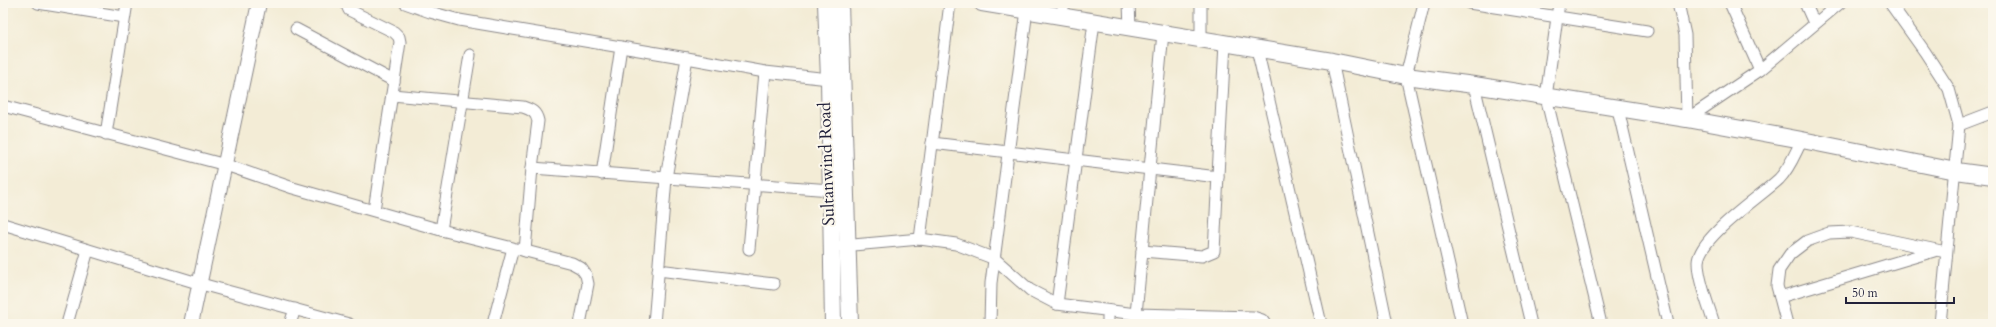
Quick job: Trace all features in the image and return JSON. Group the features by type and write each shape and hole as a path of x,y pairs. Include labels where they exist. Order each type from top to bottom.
{"main road":[{"name":"Sultanwind Road","path":"826,3 831,190 850,324"},
{"name":"Sultanwind Road","path":"833,324 840,246 840,3"},
{"path":"988,4 1027,10 1063,9 1094,22 1332,61 1406,76 1474,85 1687,119 1802,140 1956,171 1993,176"}],"street":[{"path":"38,3 124,18"},
{"path":"106,134 127,3"},
{"path":"192,324 226,165 258,3"},
{"path":"346,3 349,10 394,32 399,37 400,42 374,210"},
{"path":"405,3 459,20 766,72 829,79"},
{"path":"920,239 950,3"},
{"path":"1129,3 1130,28"},
{"path":"1201,3 1201,39"},
{"path":"1424,3 1406,76 1462,324"},
{"path":"1469,3 1648,31"},
{"path":"1559,3 1546,97 1601,324"},
{"path":"1678,3 1685,35 1687,119"},
{"path":"1730,3 1760,70"},
{"path":"1805,3 1814,23"},
{"path":"1687,119 1760,70 1814,23 1840,3"},
{"path":"1890,3 1949,89 1959,125 1956,171 1941,251 1940,324"},
{"path":"990,324 990,302 995,259 1027,10"},
{"path":"1057,304 1094,22"},
{"path":"296,28 394,81"},
{"path":"1136,314 1163,33"},
{"path":"1142,250 1202,256 1214,251 1225,44"},
{"path":"602,174 621,47"},
{"path":"1258,49 1321,324"},
{"path":"441,230 470,55"},
{"path":"654,324 666,178 688,58"},
{"path":"1332,61 1387,324"},
{"path":"749,249 754,184 766,72"},
{"path":"1474,85 1531,324"},
{"path":"392,95 523,107 532,110 538,121 532,168 525,251"},
{"path":"3,106 226,165 293,188 441,230 572,263 582,268 586,275 588,284 580,324"},
{"path":"1618,109 1668,324"},
{"path":"1959,125 1993,112"},
{"path":"1714,324 1700,275 1698,261 1703,247 1714,234 1780,177 1791,162 1802,140"},
{"path":"932,143 1218,177"},
{"path":"532,168 831,190"},
{"path":"3,224 201,284 349,324"},
{"path":"1787,324 1777,286 1779,270 1790,254 1807,241 1829,233 1851,232 1941,251"},
{"path":"840,246 920,239 956,244 995,259 1030,290 1057,304 1174,319 1254,317 1262,320 1265,324"},
{"path":"493,324 513,248"},
{"path":"67,324 88,250"},
{"path":"1780,297 1941,251"},
{"path":"658,270 774,284"},
{"path":"290,324 295,309"},
{"path":"1108,311 1108,324"}]}
